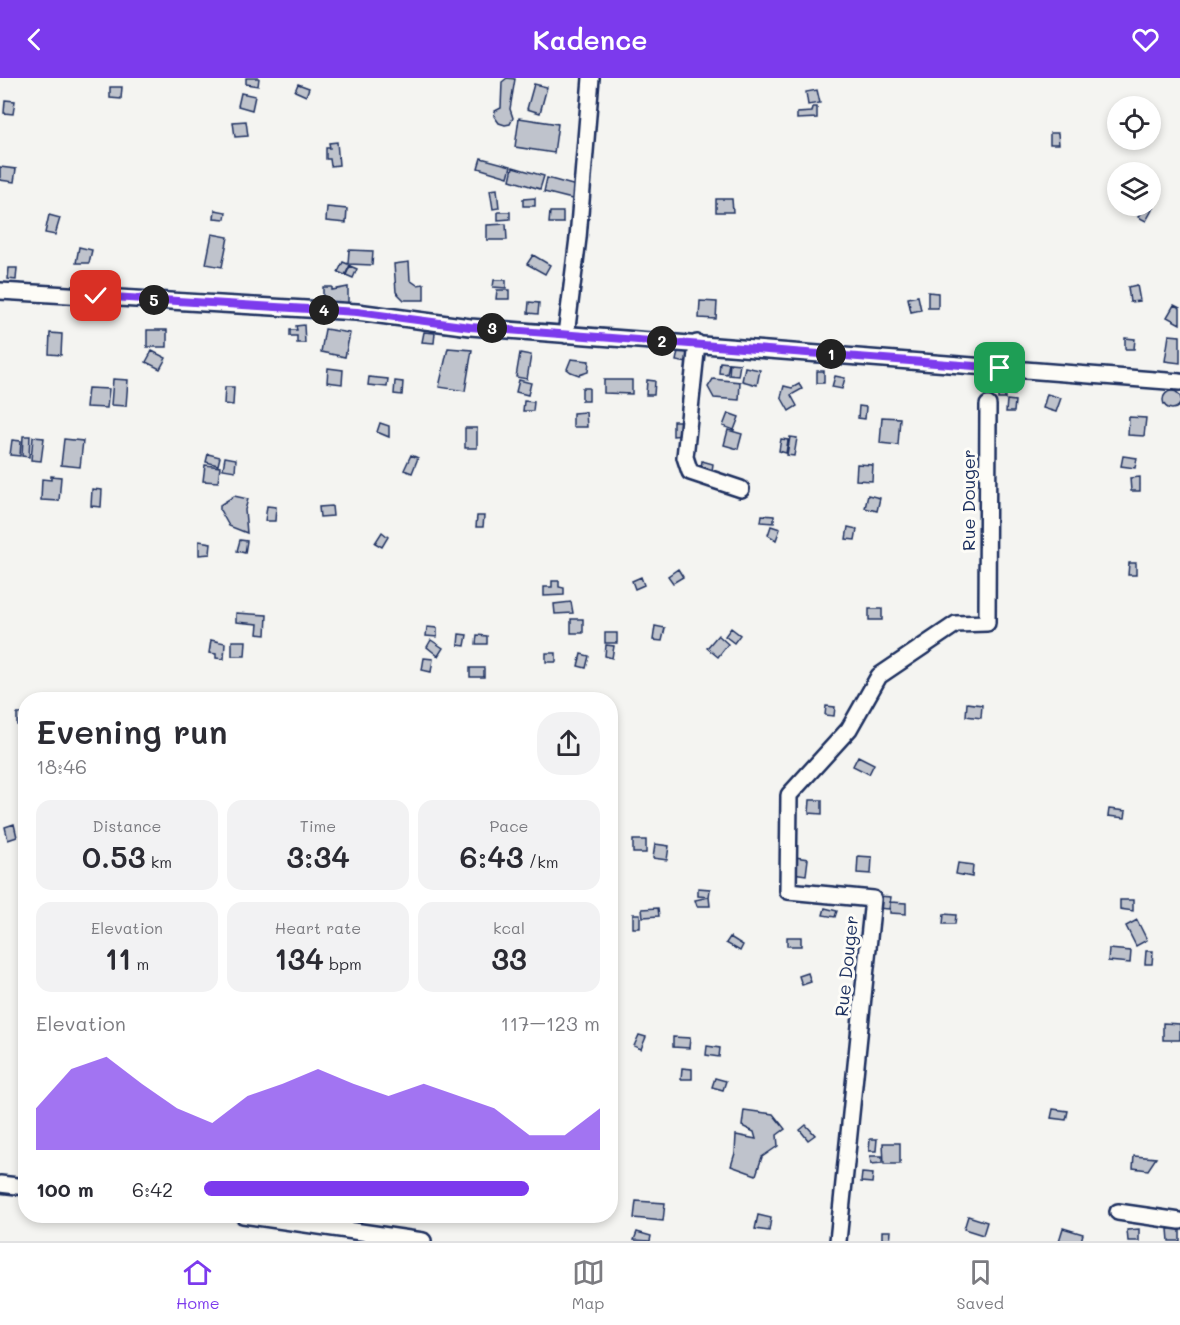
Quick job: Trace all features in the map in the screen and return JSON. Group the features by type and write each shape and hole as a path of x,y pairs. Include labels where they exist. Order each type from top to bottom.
{"street":[{"path":"566,335 578,238 591,78"},
{"path":"0,291 357,312 470,327 1180,382"},
{"path":"697,343 685,457 690,472 741,489"},
{"name":"Rue Douger","path":"838,1241 873,899 788,891 789,795 849,729 879,676 956,624 987,623 988,405"},
{"path":"0,1184 18,1186"},
{"path":"1118,1212 1180,1221"},
{"path":"298,1223 423,1241"}],"building":[{"path":"246,78 259,78 258,86 246,84"},
{"path":"507,78 515,79 510,109 513,118 510,124 505,125 499,123 494,116 495,111 501,108 502,82"},
{"path":"298,84 309,88 306,96 295,91"},
{"path":"534,84 547,87 540,113 527,109"},
{"path":"110,87 122,87 121,99 110,98"},
{"path":"817,90 820,103 808,105 806,92"},
{"path":"241,93 255,96 252,110 238,106"},
{"path":"5,100 15,101 13,114 4,113"},
{"path":"813,107 817,107 817,118 797,119 797,113 812,112"},
{"path":"519,118 558,124 554,153 515,147"},
{"path":"246,121 248,136 235,137 233,122"},
{"path":"1050,133 1058,133 1059,144 1050,144"},
{"path":"337,142 339,165 331,166 330,159 326,159 326,148 330,148 329,143"},
{"path":"481,158 511,166 508,177 478,168"},
{"path":"0,167 16,169 14,182 0,180"},
{"path":"513,167 544,176 540,189 510,180"},
{"path":"547,178 580,187 576,200 544,192"},
{"path":"497,189 499,208 493,209 490,190"},
{"path":"535,198 535,206 523,206 523,199"},
{"path":"716,199 732,199 733,212 716,212"},
{"path":"327,207 347,209 346,223 326,221"},
{"path":"215,210 226,212 225,219 214,218"},
{"path":"498,212 510,212 510,219 498,220"},
{"path":"550,212 563,212 563,223 549,223"},
{"path":"49,215 60,218 55,235 45,233"},
{"path":"1139,216 1149,216 1146,221"},
{"path":"506,224 507,240 487,240 487,225"},
{"path":"212,234 228,237 222,267 206,264"},
{"path":"79,247 92,250 89,263 76,263"},
{"path":"349,250 373,251 372,265 348,264"},
{"path":"533,255 550,265 545,274 527,264"},
{"path":"343,262 350,265 345,275 338,272"},
{"path":"409,262 410,280 417,285 424,284 424,300 404,300 396,292 394,264"},
{"path":"350,266 357,269 353,278 346,275"},
{"path":"9,268 17,268 16,280 8,279"},
{"path":"494,280 506,280 506,288 493,287"},
{"path":"1137,285 1140,301 1130,302 1128,287"},
{"path":"323,287 332,287 332,290 348,287 348,308 333,308 333,303 323,303"},
{"path":"497,290 509,290 509,299 496,299"},
{"path":"928,292 938,293 938,308 928,308"},
{"path":"918,296 921,310 911,312 908,298"},
{"path":"700,301 717,302 716,319 699,318"},
{"path":"529,302 539,303 538,314 528,313"},
{"path":"1174,305 1180,308 1180,324 1167,317"},
{"path":"304,325 305,343 297,343 297,336 290,336 290,330 297,330 296,326"},
{"path":"325,329 350,333 345,357 321,352"},
{"path":"147,330 167,330 167,347 147,347"},
{"path":"424,332 435,333 434,343 422,342"},
{"path":"50,333 62,334 61,355 49,354"},
{"path":"1169,335 1180,336 1180,363 1165,361"},
{"path":"1125,338 1135,339 1134,349 1125,349"},
{"path":"679,346 691,349 687,363 676,361"},
{"path":"448,348 472,350 465,391 439,387"},
{"path":"152,351 166,358 160,369 146,362"},
{"path":"520,353 531,355 527,379 516,377"},
{"path":"571,359 589,361 588,372 579,375 567,369"},
{"path":"720,362 729,363 727,374 719,373"},
{"path":"730,363 740,364 738,376 729,375"},
{"path":"745,367 760,370 757,385 742,381"},
{"path":"328,368 343,370 342,384 327,382"},
{"path":"817,371 824,371 824,383 817,383"},
{"path":"835,376 845,378 842,389 832,387"},
{"path":"369,377 388,379 387,387 368,385"},
{"path":"113,379 128,380 126,406 111,405"},
{"path":"713,379 740,382 739,400 714,398 708,387"},
{"path":"519,380 531,383 528,395 516,392"},
{"path":"604,380 632,380 632,394 604,393"},
{"path":"647,380 655,381 654,395 646,395"},
{"path":"395,381 403,382 402,395 394,394"},
{"path":"1007,383 1015,383 1014,395 1006,394"},
{"path":"799,384 802,389 791,395 797,406 789,411 781,397 784,386 792,388"},
{"path":"225,387 234,387 233,405 224,404"},
{"path":"998,387 1005,387 1005,399 998,399"},
{"path":"88,388 109,389 107,408 86,407"},
{"path":"582,388 589,388 589,401 582,401"},
{"path":"1172,391 1178,394 1181,400 1178,406 1172,409 1166,406 1163,400 1166,394"},
{"path":"1047,394 1061,398 1056,412 1043,408"},
{"path":"1007,400 1015,401 1014,412 1006,412"},
{"path":"524,401 534,402 533,411 523,411"},
{"path":"859,406 866,407 865,419 858,418"},
{"path":"586,412 587,427 573,427 573,413"},
{"path":"728,413 739,417 734,430 723,426"},
{"path":"882,417 900,418 898,445 880,443"},
{"path":"1129,417 1146,418 1144,436 1128,435"},
{"path":"673,421 686,421 686,435 673,436"},
{"path":"380,423 389,426 389,437 377,432"},
{"path":"465,428 477,428 477,448 465,448"},
{"path":"728,430 742,434 738,449 724,445"},
{"path":"23,436 30,436 29,457 22,456"},
{"path":"33,437 44,438 41,461 31,460"},
{"path":"790,437 797,438 794,456 787,455"},
{"path":"64,439 83,441 80,467 61,465"},
{"path":"781,439 788,440 786,453 779,451"},
{"path":"12,440 21,441 20,456 10,455"},
{"path":"208,454 220,457 218,465 206,462"},
{"path":"411,455 418,458 412,473 404,470"},
{"path":"1123,456 1137,458 1135,468 1121,466"},
{"path":"225,457 236,459 235,471 223,469"},
{"path":"702,461 713,464 712,471 701,469"},
{"path":"857,464 873,465 872,481 856,480"},
{"path":"205,465 220,467 218,482 203,481"},
{"path":"51,476 61,477 59,501 41,500 42,479 51,480"},
{"path":"1140,477 1140,491 1131,491 1130,478"},
{"path":"92,489 102,490 101,507 91,506"},
{"path":"868,495 880,498 877,511 865,508"},
{"path":"234,496 248,499 245,510 247,533 229,526 220,510 220,505"},
{"path":"267,506 276,507 275,521 265,521"},
{"path":"332,506 333,516 320,517 319,507"},
{"path":"762,515 774,516 774,523 761,522"},
{"path":"477,516 484,516 483,527 476,527"},
{"path":"771,526 780,529 776,540 768,535"},
{"path":"848,527 857,529 855,540 846,539"},
{"path":"382,532 388,537 382,547 375,543"},
{"path":"240,540 247,541 245,553 237,551"},
{"path":"199,541 211,543 210,554 199,555"},
{"path":"1129,563 1136,563 1136,575 1128,575"},
{"path":"678,569 683,577 673,583 668,576"},
{"path":"641,577 644,585 635,589 632,581"},
{"path":"552,581 559,581 559,587 564,588 564,595 544,596 544,587 552,587"},
{"path":"571,602 573,613 555,614 554,604"},
{"path":"869,609 882,609 882,620 869,620"},
{"path":"236,613 267,615 266,635 257,634 258,624 236,622"},
{"path":"571,619 583,619 583,633 571,633"},
{"path":"655,626 665,628 662,641 653,640"},
{"path":"427,627 437,628 437,637 426,636"},
{"path":"731,628 740,635 734,643 725,636"},
{"path":"605,633 617,633 617,643 605,643"},
{"path":"459,634 467,635 465,646 458,645"},
{"path":"477,635 487,636 487,644 476,644"},
{"path":"718,635 728,644 718,657 707,648"},
{"path":"211,640 225,643 224,659 216,658 216,654 209,653"},
{"path":"431,640 443,648 438,656 427,647"},
{"path":"232,641 246,641 245,656 232,656"},
{"path":"606,645 614,646 612,658 605,656"},
{"path":"546,653 556,653 556,662 546,662"},
{"path":"581,654 589,656 586,668 578,666"},
{"path":"424,658 433,659 431,672 422,670"},
{"path":"470,668 484,668 484,677 470,677"},
{"path":"967,703 982,705 981,718 966,716"},
{"path":"826,706 835,707 834,716 825,715"},
{"path":"858,756 874,764 869,774 853,766"},
{"path":"810,800 822,800 822,814 809,813"},
{"path":"1109,809 1126,811 1125,818 1108,816"},
{"path":"14,824 17,837 8,840 5,827"},
{"path":"633,840 646,840 646,853 633,853"},
{"path":"655,844 669,846 667,860 653,858"},
{"path":"858,856 872,857 871,874 857,873"},
{"path":"795,857 808,859 806,875 793,873"},
{"path":"958,863 973,865 972,877 956,874"},
{"path":"698,888 710,889 709,897 698,896"},
{"path":"878,896 891,897 889,909 876,908"},
{"path":"709,897 710,906 697,906 695,900"},
{"path":"1120,900 1133,900 1133,911 1120,909"},
{"path":"890,902 906,903 906,914 890,913"},
{"path":"658,908 659,916 643,917 642,909"},
{"path":"825,908 837,911 835,917 823,915"},
{"path":"633,914 640,914 640,928 633,928"},
{"path":"944,914 956,915 955,924 943,924"},
{"path":"1137,920 1147,940 1136,946 1126,926"},
{"path":"730,937 743,945 740,951 726,943"},
{"path":"787,937 801,937 801,946 787,946"},
{"path":"1109,949 1131,951 1130,963 1108,961"},
{"path":"1146,951 1153,951 1152,964 1145,964"},
{"path":"845,957 861,960 857,965 844,963"},
{"path":"808,973 811,982 802,985 799,976"},
{"path":"1163,1023 1180,1024 1180,1040 1163,1040"},
{"path":"639,1035 646,1037 641,1049 634,1046"},
{"path":"673,1037 690,1038 689,1048 673,1047"},
{"path":"707,1046 720,1048 719,1057 706,1055"},
{"path":"682,1068 692,1069 692,1079 681,1079"},
{"path":"715,1078 726,1081 723,1090 712,1087"},
{"path":"1053,1109 1068,1111 1066,1120 1051,1118"},
{"path":"744,1110 773,1114 785,1129 777,1135 778,1146 762,1157 756,1175 731,1166 735,1153 736,1135 756,1139 754,1132 742,1126"},
{"path":"806,1125 815,1135 808,1140 800,1130"},
{"path":"870,1139 877,1139 876,1151 869,1151"},
{"path":"883,1143 900,1143 900,1164 884,1164"},
{"path":"870,1156 882,1156 882,1163 871,1164"},
{"path":"1134,1156 1156,1158 1148,1170 1133,1168"},
{"path":"862,1173 873,1174 872,1183 861,1182"},
{"path":"636,1201 665,1203 663,1221 634,1218"},
{"path":"758,1215 771,1218 769,1231 755,1229"},
{"path":"968,1216 987,1222 983,1235 964,1229"},
{"path":"1063,1228 1083,1234 1081,1241 1059,1241"},
{"path":"1180,1228 1180,1241 1169,1241 1168,1229"},
{"path":"1139,1229 1139,1241 1128,1241 1127,1230"},
{"path":"882,1231 891,1231 890,1241 882,1241"},
{"path":"637,1232 651,1236 650,1241 634,1240"}],"route":[{"path":"96,296 357,312 470,327 1000,368"}]}
